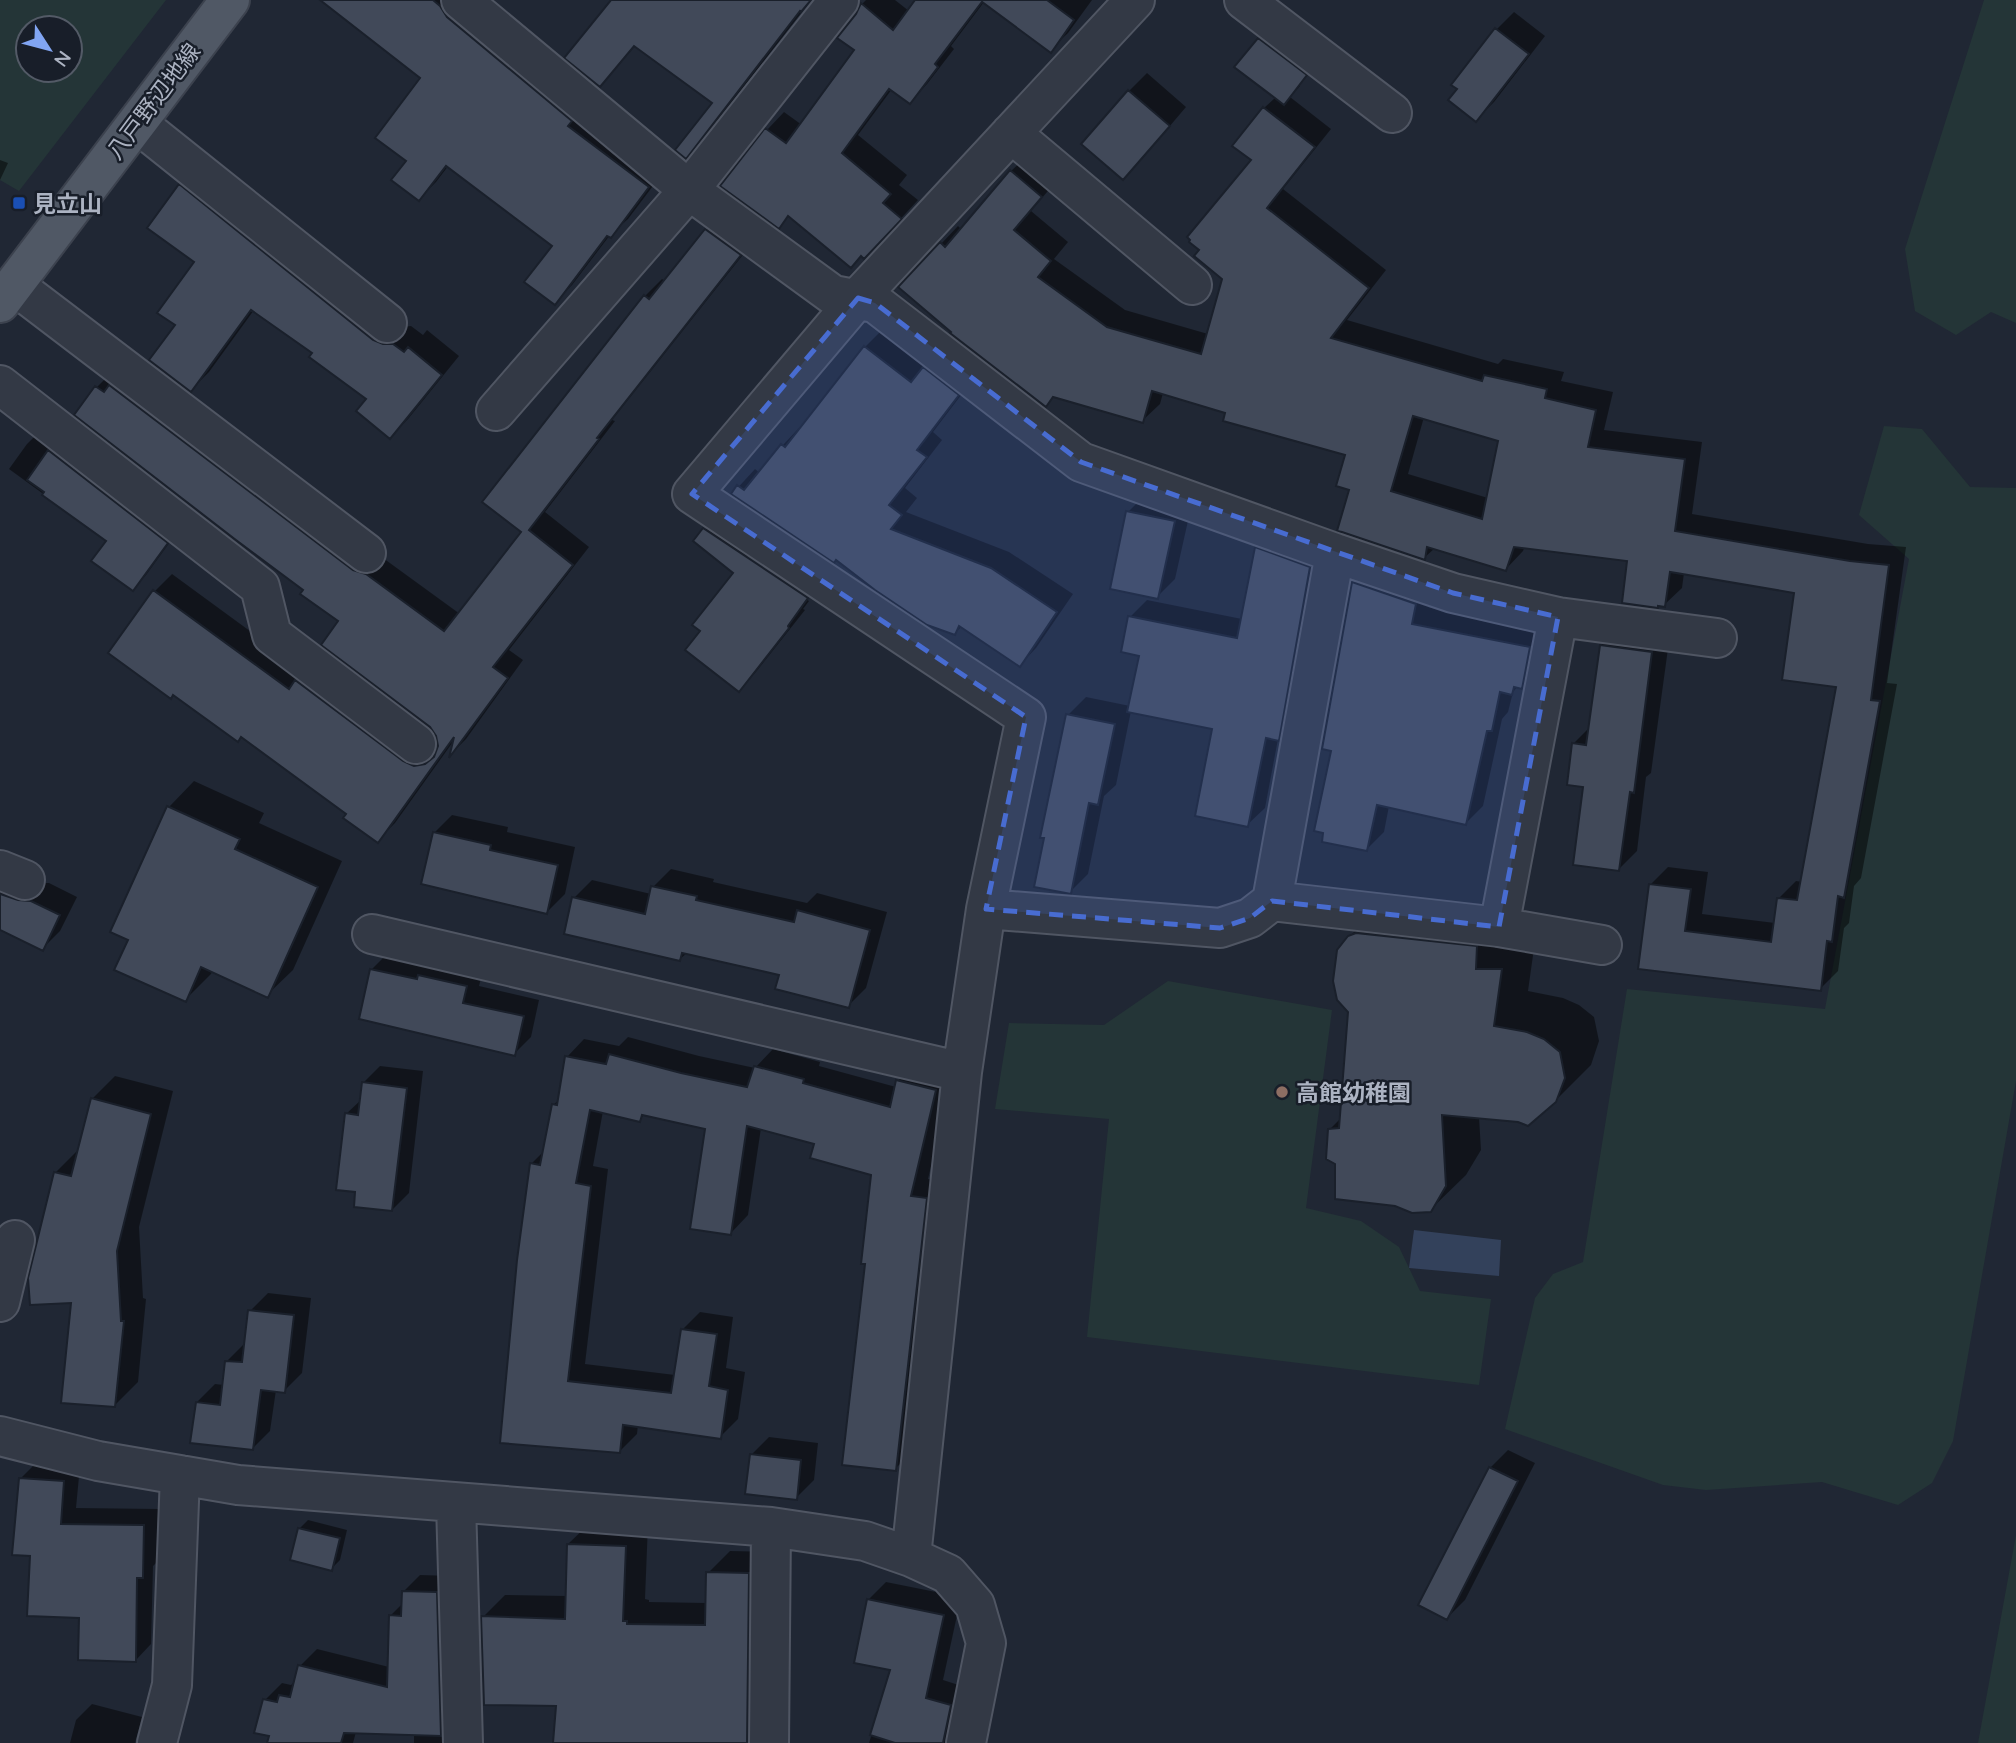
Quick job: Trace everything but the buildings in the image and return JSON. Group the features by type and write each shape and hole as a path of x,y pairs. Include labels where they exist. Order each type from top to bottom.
{"main road":[{"name":"八戸野辺地線","path":"7,294 230,0"}],"street":[{"path":"461,0 689,190 833,295 875,303 1081,461 1453,593 1558,617 1717,638"},
{"path":"496,411 689,190 839,0"},
{"path":"911,1557 962,1072 986,909 1026,717 692,494 858,298 1135,0"},
{"path":"1244,0 1392,113"},
{"path":"136,123 387,323"},
{"path":"1011,133 1192,285"},
{"path":"7,294 366,553"},
{"path":"0,385 260,587 272,635 416,744"},
{"path":"986,909 1220,928 1250,918 1272,901 1335,553"},
{"path":"1499,927 1558,617"},
{"path":"1272,901 1499,927 1602,945"},
{"path":"372,934 962,1072"},
{"path":"0,1302 15,1240"},
{"path":"0,1436 99,1461 238,1485 771,1527 865,1541 911,1557 948,1574 975,1605 986,1643 966,1743"},
{"path":"157,1743 172,1685 180,1475"},
{"path":"456,1504 463,1743"},
{"path":"769,1743 771,1527"}],"highlighted area":[{"path":"858,298 875,303 1081,462 1453,593 1558,617 1499,927 1272,901 1250,918 1220,928 986,909 1026,717 692,494"}],"shaded area":[{"path":"0,0 166,0 19,191 0,180"},
{"path":"1984,0 2016,0 2016,323 1991,312 1956,335 1915,311 1905,249"},
{"path":"1884,426 1922,429 1970,487 2016,488 2016,1081 1953,1441 1932,1483 1898,1505 1822,1482 1706,1490 1663,1485 1505,1429 1535,1298 1553,1274 1583,1262 1627,989 1825,1009 1909,559 1859,515"},
{"path":"1168,981 1332,1010 1306,1208 1361,1221 1399,1247 1420,1291 1491,1299 1479,1385 1087,1337 1109,1119 995,1109 1009,1023 1104,1025"},
{"path":"2016,1535 2016,1743 1978,1743"}],"water":[{"path":"1414,1230 1501,1240 1499,1276 1409,1268"}],"place":[{"name":"見立山","path":"19,203"},
{"name":"高館幼稚園","path":"1282,1092"}]}
